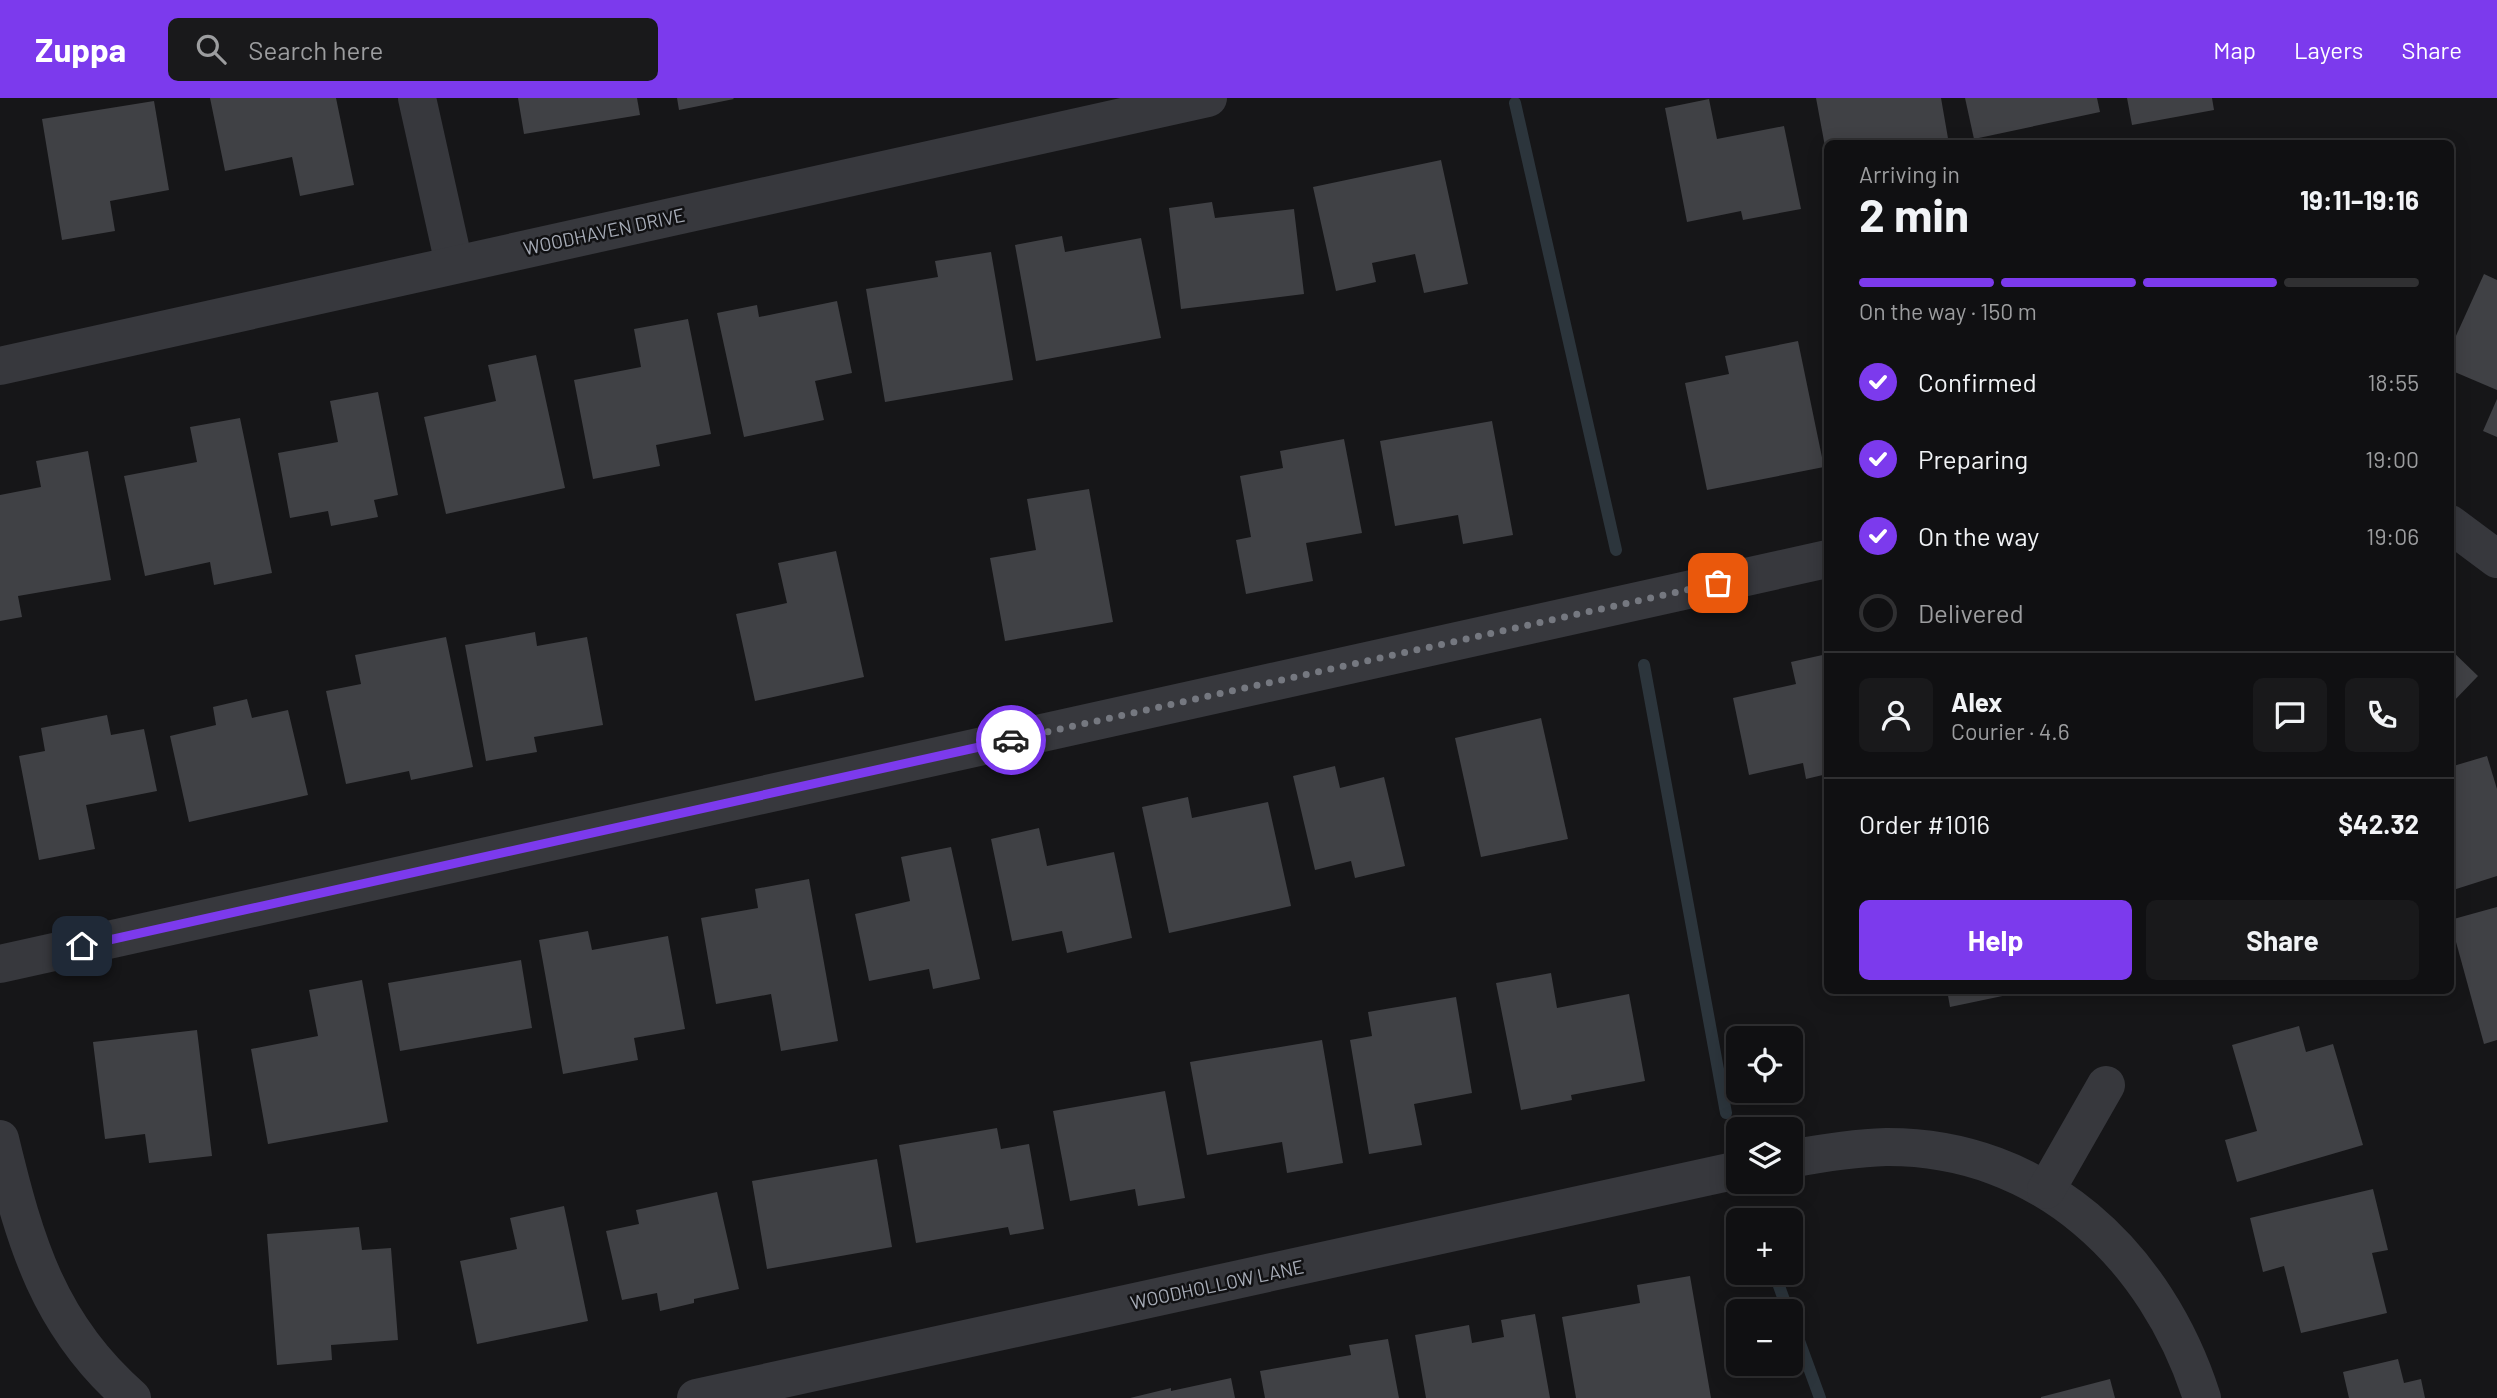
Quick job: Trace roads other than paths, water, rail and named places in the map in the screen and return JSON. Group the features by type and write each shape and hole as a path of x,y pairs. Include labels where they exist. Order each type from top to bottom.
{"street":[{"path":"417,98 454,264"},
{"name":"WOODHAVEN DRIVE","path":"0,366 1208,98"},
{"path":"2454,527 2497,559"},
{"path":"0,964 1824,560"},
{"path":"2046,1190 2106,1085"},
{"path":"0,1139 21,1225 57,1310 85,1351 132,1398"},
{"path":"1803,1157 1862,1148 1915,1150 1999,1168 2046,1190 2107,1237 2143,1279 2179,1336 2202,1398"},
{"name":"WOODHOLLOW LANE","path":"696,1398 1726,1173"}],"waterway":[{"path":"1515,103 1616,550"},
{"path":"1644,665 1726,1113"},
{"path":"1779,1285 1784,1299"},
{"path":"1803,1352 1820,1398"}]}
